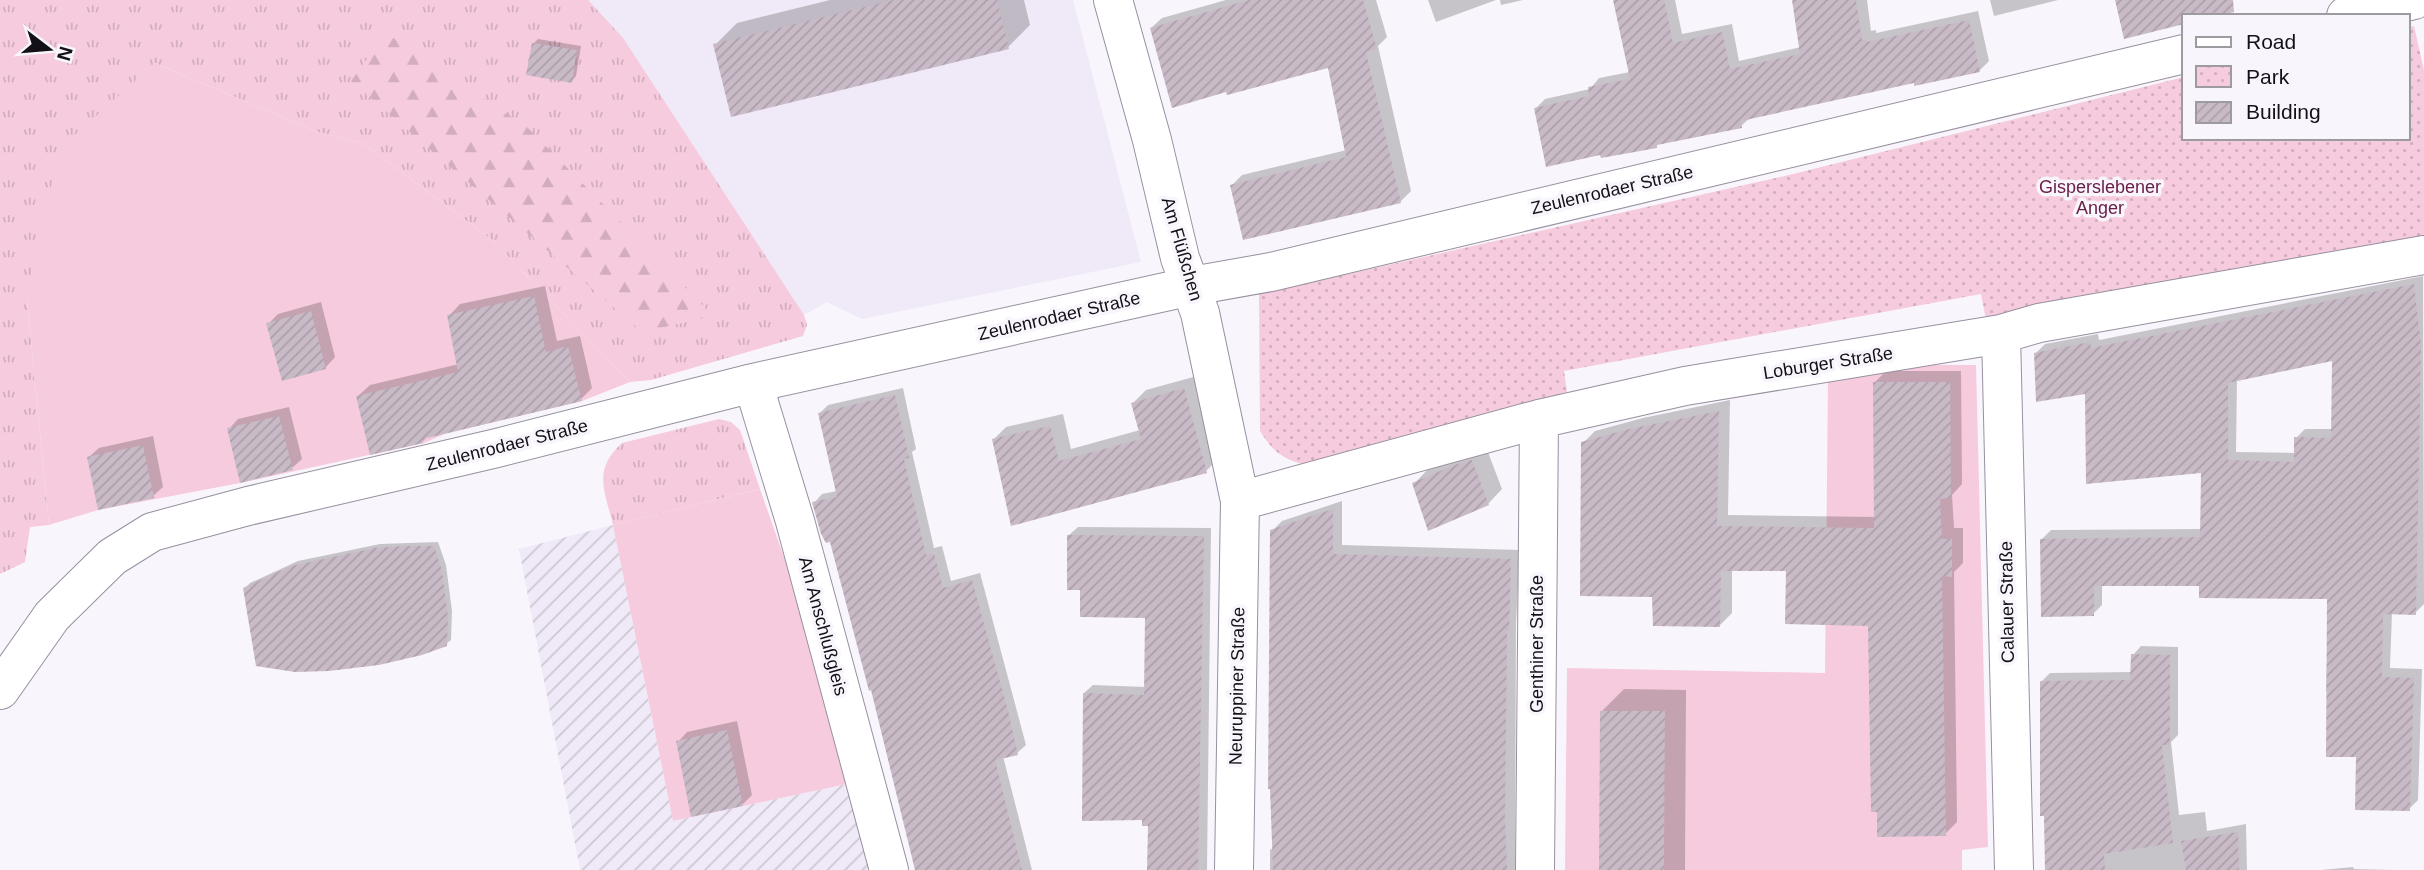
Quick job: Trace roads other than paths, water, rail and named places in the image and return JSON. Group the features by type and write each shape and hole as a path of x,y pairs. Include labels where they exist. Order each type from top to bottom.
{"street":[{"name":"Am Flüßchen","path":"1113,0 1152,140 1180,258 1200,313 1240,501"},
{"path":"2354,14 2414,0"},
{"name":"Zeulenrodaer Straße","path":"0,690 52,616 112,557 152,532 248,506 497,448 753,383 1192,286 1271,272 2182,54"},
{"name":"Loburger Straße","path":"1240,501 1539,419 1685,386 2001,334 2039,323 2424,256"},
{"name":"Calauer Straße","path":"2001,334 2014,870"},
{"name":"Am Anschlußgleis","path":"753,383 795,521 888,870"},
{"name":"Genthiner Straße","path":"1535,870 1539,419"},
{"name":"Neuruppiner Straße","path":"1234,870 1240,501"}],"park label":[{"name":"Gisperslebener Anger","path":"2100,197"}]}
